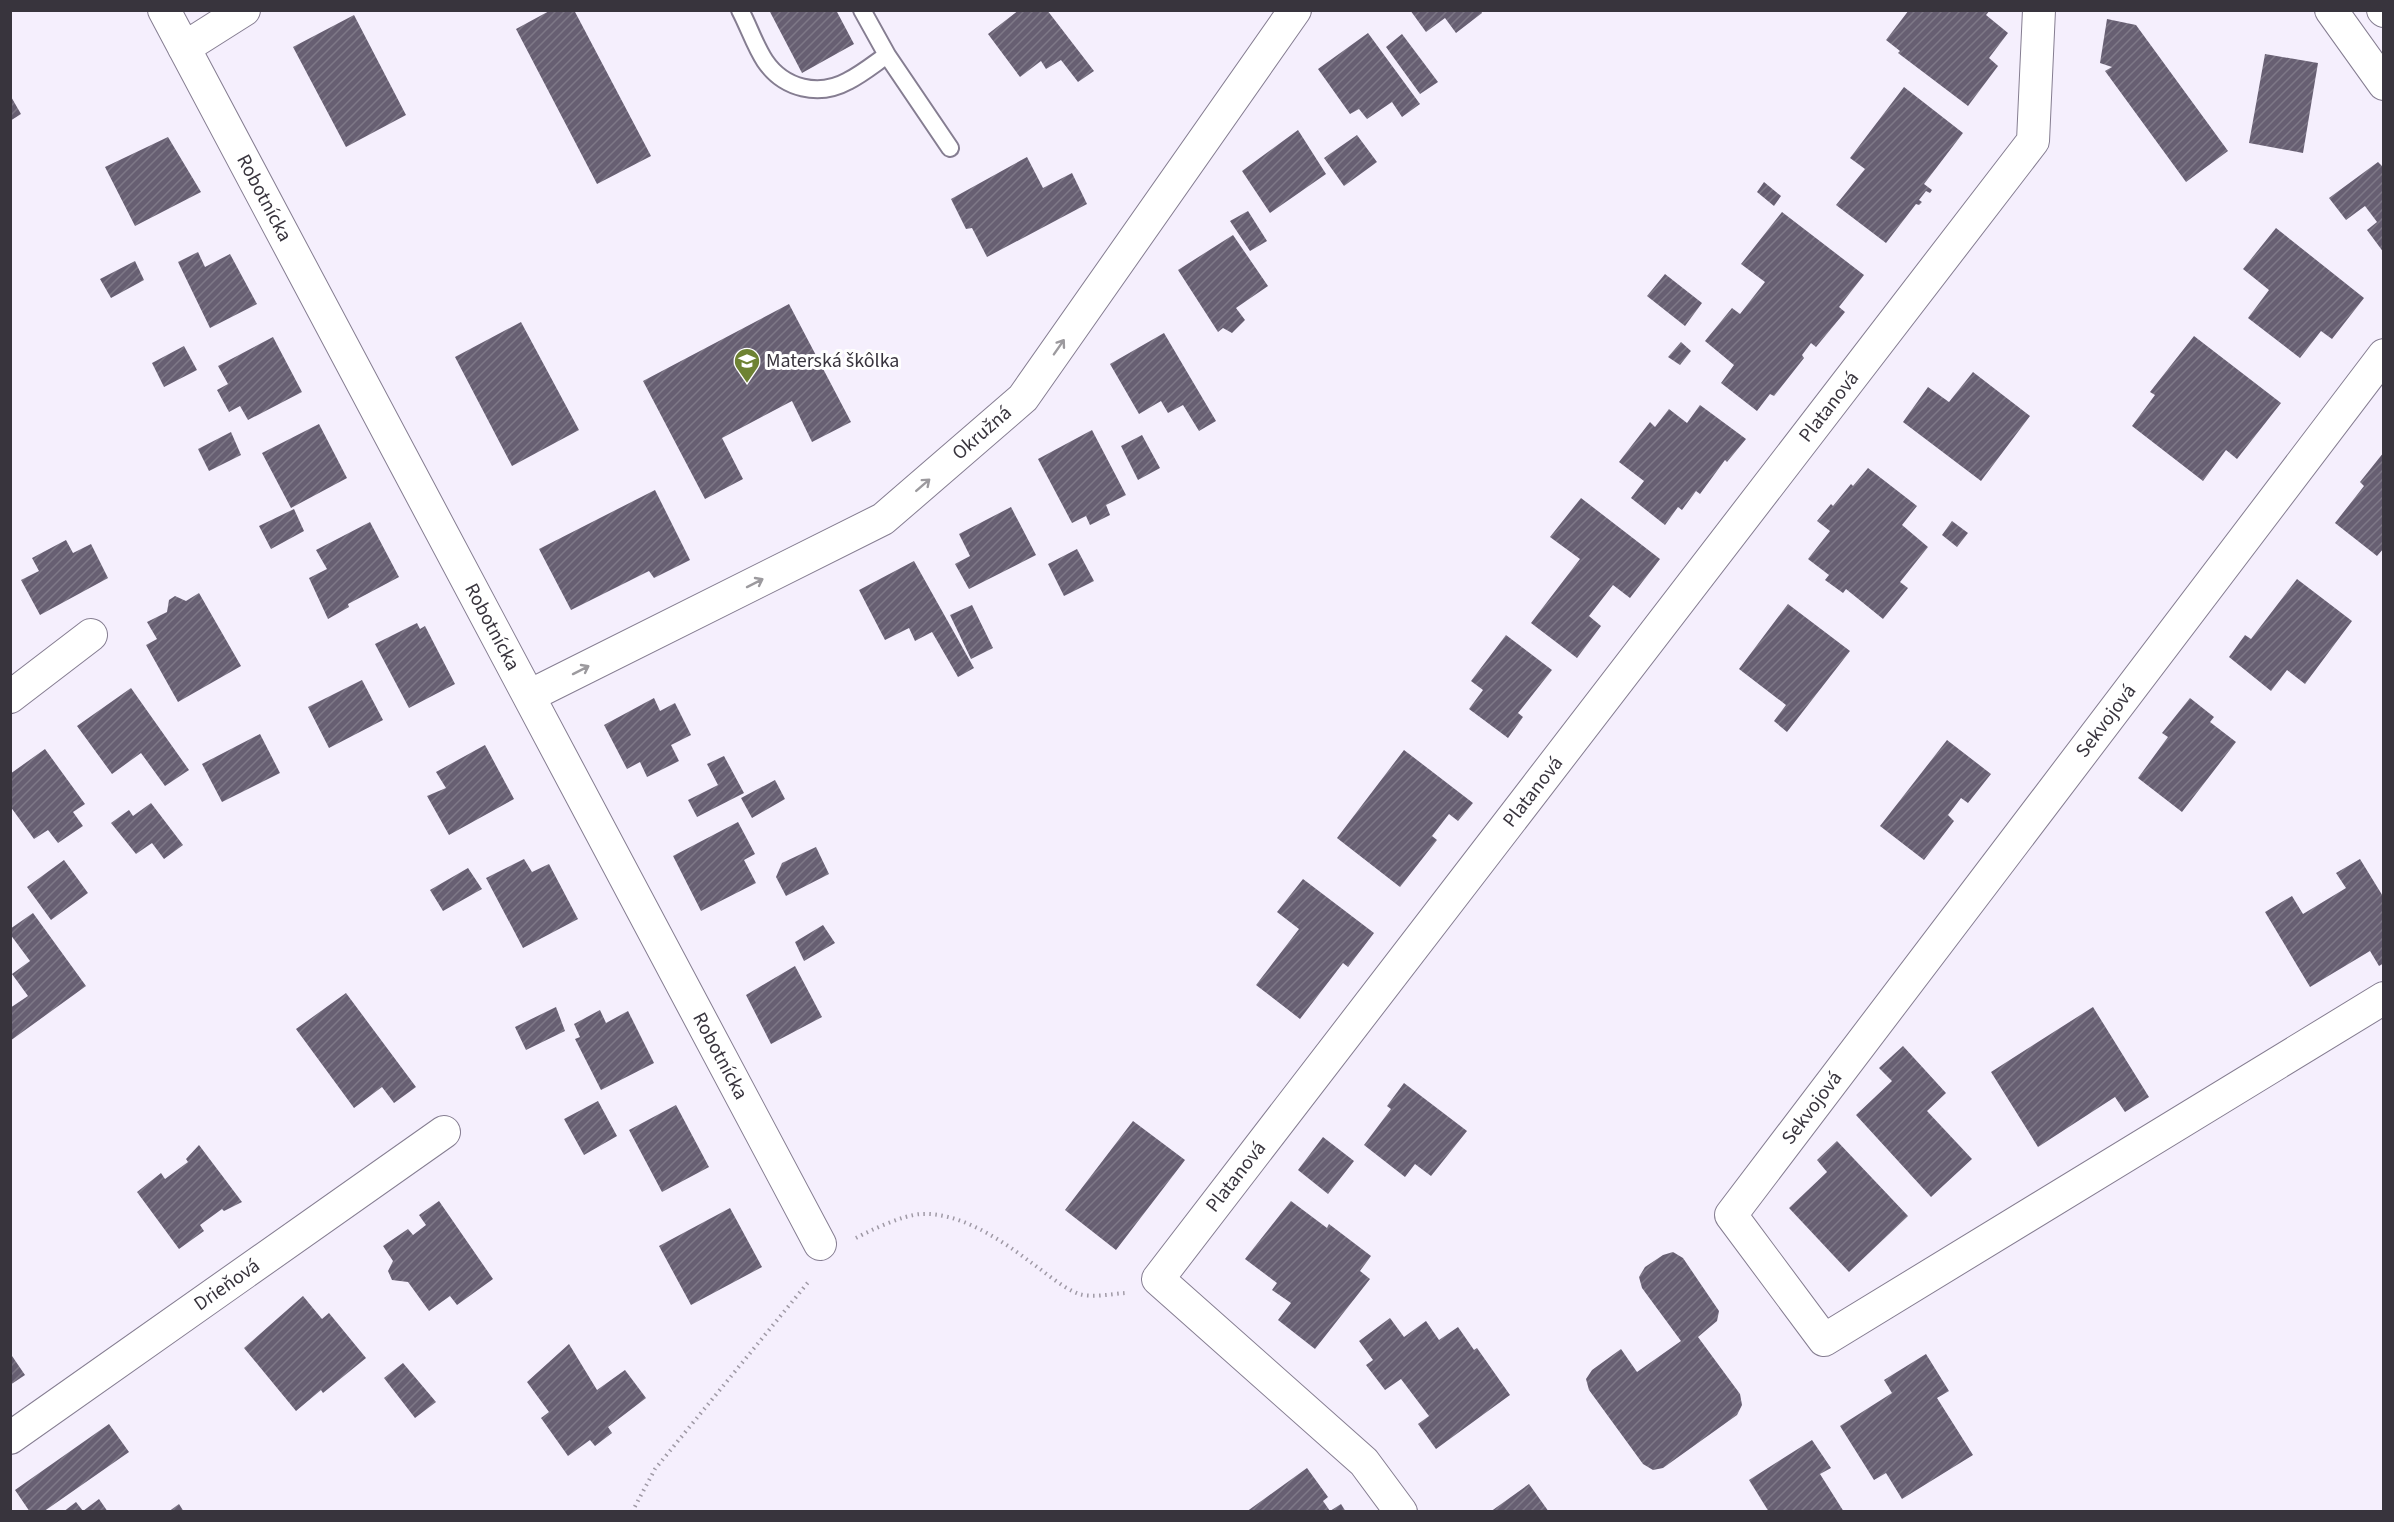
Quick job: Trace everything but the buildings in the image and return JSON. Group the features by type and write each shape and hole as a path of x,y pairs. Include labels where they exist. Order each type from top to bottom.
{"street":[{"name":"Robotnícka","path":"164,10 825,1249"},
{"path":"184,48 244,10"},
{"name":"Okružná","path":"529,696 883,519 1023,398 1295,10"},
{"name":"Platanová","path":"1158,1279 2033,141 2038,10"},
{"path":"2331,10 2384,84"},
{"name":"Sekvojová","path":"2384,356 1731,1215 1824,1340 2384,998"},
{"path":"10,697 92,635"},
{"name":"Drieňová","path":"10,1438 444,1132"},
{"path":"1158,1279 1364,1462 1401,1512"}],"lane":[{"path":"740,10 766,62 788,84 807,89 825,89 847,82 887,55"},
{"path":"862,10 887,55 950,147"}],"path":[{"path":"632,1512 655,1469 825,1249 836,1248 873,1229 920,1214 954,1219 975,1226 1080,1294 1136,1293 1158,1279"}],"place":[{"name":"Materská škôlka","path":"747,384"}]}
